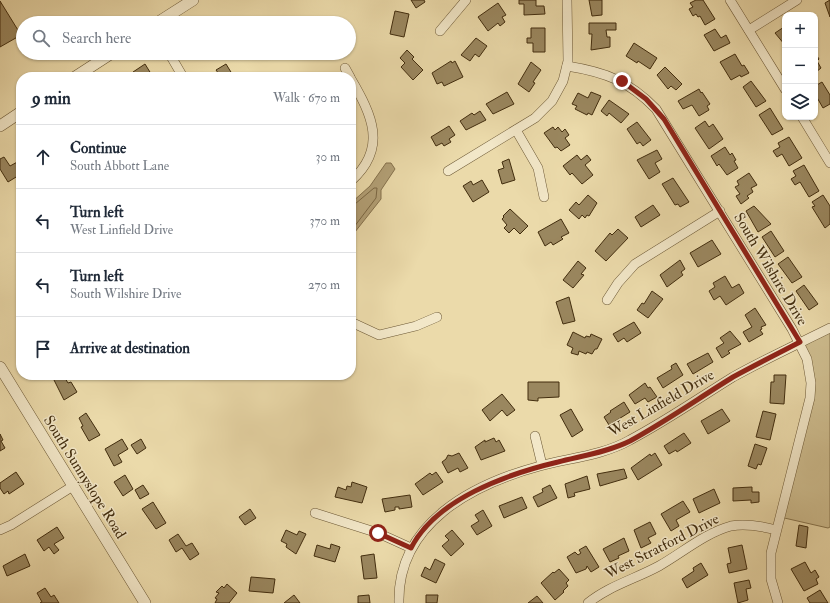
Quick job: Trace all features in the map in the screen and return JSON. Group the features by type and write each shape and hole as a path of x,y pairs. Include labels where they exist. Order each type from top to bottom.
{"street":[{"path":"168,16 192,0"},
{"path":"440,31 466,0"},
{"path":"448,172 535,118 552,101 563,81 567,66 567,0"},
{"path":"730,0 782,84"},
{"path":"749,30 797,0"},
{"path":"83,72 101,60"},
{"path":"173,60 180,72"},
{"name":"South Wilshire Drive","path":"567,66 606,74 634,88 664,119 800,342 809,369 810,398 776,530 770,564 771,579 778,603"},
{"path":"345,68 347,72"},
{"path":"356,88 367,106 374,135 368,162 356,177"},
{"path":"0,126 16,115"},
{"path":"804,120 830,163"},
{"path":"516,130 538,168 544,198"},
{"path":"607,300 618,283 636,264 720,211"},
{"path":"356,324 379,335 416,326 437,317"},
{"name":"West Linfield Drive","path":"399,603 402,572 411,548 427,525 464,498 500,479 542,465 609,449 626,443 734,377 830,328"},
{"name":"South Sunnyslope Road","path":"0,367 145,603"},
{"path":"535,436 542,465"},
{"path":"0,530 11,525 73,486"},
{"path":"315,513 378,533 411,548"},
{"name":"West Stratford Drive","path":"588,603 602,593 658,566 713,533 726,528 748,525 776,530"}],"shaded area":[{"path":"830,328 830,527 828,528 780,517 810,398 800,343"}],"water":[{"path":"386,163 391,163 395,169 381,190 381,199 356,231 356,199 370,186"}],"building":[{"path":"411,0 424,0 425,2 416,8"},
{"path":"519,0 536,0 536,6 544,6 545,14 524,15 524,4 519,4"},
{"path":"589,0 602,0 602,15 592,16"},
{"path":"696,0 703,0 715,19 705,25 700,16 698,17 696,14 693,16 689,9 693,7 690,3"},
{"path":"830,0 830,17 825,3"},
{"path":"0,1 16,27 16,38 0,47"},
{"path":"498,3 506,15 502,17 505,22 500,26 498,23 488,31 478,17"},
{"path":"395,11 409,14 404,37 390,34"},
{"path":"589,23 616,23 616,30 606,30 607,37 610,37 610,47 591,50 592,34 589,34"},
{"path":"531,28 545,28 545,52 533,52 533,43 527,43 527,38 531,38"},
{"path":"782,28 782,41 775,33"},
{"path":"715,29 721,38 726,35 730,43 714,51 704,35"},
{"path":"476,38 487,46 479,57 475,54 470,61 461,55"},
{"path":"634,43 657,58 650,69 638,61 637,63 626,56"},
{"path":"407,50 414,57 412,59 423,70 413,80 401,67 405,63 400,58"},
{"path":"735,54 742,66 744,65 749,73 741,77 740,75 731,80 720,62"},
{"path":"451,61 452,63 455,61 463,77 444,86 442,82 437,84 432,73"},
{"path":"531,62 541,70 533,82 535,83 529,92 518,84"},
{"path":"818,63 821,68 818,70"},
{"path":"145,64 150,72 133,72"},
{"path":"226,64 231,72 217,72 216,70"},
{"path":"665,67 682,84 676,90 671,86 668,89 657,75"},
{"path":"751,81 766,101 756,107 743,87"},
{"path":"822,82 830,95 830,104 823,108 818,99 818,84"},
{"path":"699,89 710,104 707,106 709,110 699,116 692,105 683,109 678,101"},
{"path":"507,92 514,104 493,114 486,104"},
{"path":"591,92 601,96 592,115 588,113 587,115 575,109 577,106 572,104 578,93 588,98"},
{"path":"609,100 629,114 621,123 609,113 607,116 601,111"},
{"path":"770,108 783,129 772,135 759,115"},
{"path":"480,111 486,120 466,130 460,121 472,113 474,115"},
{"path":"705,121 709,127 713,124 723,139 709,149 695,128"},
{"path":"637,122 651,140 643,146 640,142 637,144 627,129"},
{"path":"449,126 455,135 449,139 451,142 444,146 442,143 436,146 431,137"},
{"path":"553,127 555,130 558,127 562,132 565,129 569,135 565,138 570,145 561,151 557,147 555,148 544,133"},
{"path":"789,137 802,158 789,166 782,154 777,157 773,151 780,147 778,143"},
{"path":"725,147 730,155 732,153 738,168 727,175 719,164 717,166 711,156"},
{"path":"657,150 662,159 655,163 660,172 649,179 637,160"},
{"path":"577,155 581,160 587,155 591,160 585,165 593,175 582,184 572,173 570,175 563,166"},
{"path":"4,157 10,166 16,163 16,177 8,182 0,169 0,159"},
{"path":"509,159 515,180 502,184 498,170 504,168 502,162"},
{"path":"804,165 819,191 809,197 800,182 795,185 791,179 796,176 793,171"},
{"path":"749,173 757,185 751,188 753,192 747,196 749,198 741,204 736,196 740,194 735,187 739,185 737,181"},
{"path":"673,178 689,202 680,207 678,204 675,205 662,184"},
{"path":"482,180 489,192 473,202 463,186 471,181 473,185"},
{"path":"588,195 597,203 589,216 587,215 585,218 582,215 579,219 569,210 576,202 579,205"},
{"path":"823,195 830,206 830,224 825,228 812,207 815,206 812,202"},
{"path":"653,205 660,215 641,227 635,217"},
{"path":"754,206 771,224 758,232 746,211"},
{"path":"510,209 528,226 520,234 514,228 509,233 504,228 507,225 502,219"},
{"path":"561,219 569,233 561,237 563,239 553,245 551,242 545,246 538,232"},
{"path":"618,229 628,238 606,261 595,251 610,233 612,235"},
{"path":"771,231 784,251 775,257 762,237"},
{"path":"712,240 721,254 698,267 690,253"},
{"path":"788,257 802,277 792,283 778,264"},
{"path":"680,260 685,269 681,272 683,275 667,287 660,275"},
{"path":"578,261 586,268 581,274 584,275 573,288 563,280"},
{"path":"725,276 732,288 739,284 744,293 726,305 720,296 714,300 709,291 715,287 713,283"},
{"path":"804,285 818,304 809,310 796,291"},
{"path":"652,291 663,299 648,318 637,310 642,303 644,304"},
{"path":"569,297 575,321 563,324 556,302"},
{"path":"755,308 766,325 761,327 762,329 760,330 763,334 749,342 743,332 752,327 745,315"},
{"path":"634,322 641,333 627,342 624,338 618,342 613,334"},
{"path":"730,331 741,344 728,351 730,353 722,358 716,348 724,343 720,338"},
{"path":"573,332 585,338 586,336 590,337 591,334 602,339 597,349 595,349 592,354 587,352 586,354 579,351 578,355 571,353 573,348 567,345"},
{"path":"708,353 713,362 693,374 687,364"},
{"path":"676,363 683,375 663,388 657,378 672,369 671,366"},
{"path":"774,375 786,375 784,404 770,403 771,382 774,382"},
{"path":"54,380 66,380 68,383 71,382 77,392 64,400"},
{"path":"528,382 559,382 559,397 538,398 538,401 528,400"},
{"path":"645,383 657,397 648,402 645,398 635,404 629,395"},
{"path":"502,394 515,410 507,416 502,410 490,421 482,410"},
{"path":"624,402 630,412 609,425 604,417"},
{"path":"571,409 583,430 572,437 560,415"},
{"path":"722,409 730,421 708,434 701,421"},
{"path":"763,411 776,414 770,440 756,437"},
{"path":"86,413 100,435 89,441 81,427 83,426 79,418"},
{"path":"684,433 691,443 677,452 676,450 669,454 664,446"},
{"path":"0,434 3,440 1,441 5,448 0,451"},
{"path":"494,438 496,442 499,440 505,451 481,460 475,447 485,440 485,442"},
{"path":"122,439 128,449 118,455 122,462 114,466 105,449"},
{"path":"141,439 146,448 137,454 131,445"},
{"path":"755,444 767,448 761,465 758,464 756,469 748,466"},
{"path":"459,453 468,468 460,472 458,468 448,473 442,462 448,455 452,456"},
{"path":"655,453 662,465 638,480 631,468 650,454 651,456"},
{"path":"624,469 627,478 600,486 597,474"},
{"path":"16,472 24,484 9,494 8,491 4,494 0,488 0,483"},
{"path":"436,472 443,482 423,495 415,484 430,473 432,475"},
{"path":"125,475 133,489 123,496 114,482"},
{"path":"587,476 590,489 574,493 575,496 568,498 565,484"},
{"path":"352,482 367,487 362,503 335,497 338,487 346,490 347,486 351,487"},
{"path":"143,485 149,494 140,499 135,490"},
{"path":"550,485 557,498 538,507 533,497 543,492 542,489"},
{"path":"752,487 752,492 759,492 759,502 751,503 751,500 733,501 733,488"},
{"path":"714,489 720,503 699,513 693,499"},
{"path":"410,495 412,507 399,509 399,507 395,507 395,510 385,512 382,499"},
{"path":"522,497 527,508 504,518 499,506"},
{"path":"683,501 690,512 676,520 679,526 671,531 661,514"},
{"path":"153,502 166,523 156,529 142,509"},
{"path":"250,509 256,518 245,525 239,517"},
{"path":"483,510 492,526 477,535 471,526 479,521 475,515"},
{"path":"650,522 656,534 648,538 651,543 641,548 634,530"},
{"path":"799,525 808,527 806,548 796,546"},
{"path":"57,527 64,538 54,544 59,550 54,554 49,547 44,551 37,540"},
{"path":"286,530 297,535 299,531 306,534 296,554 286,547 287,544 281,541"},
{"path":"452,530 464,544 451,556 442,546 449,540 445,536"},
{"path":"178,534 186,546 192,543 199,554 190,560 182,548 176,552 169,540"},
{"path":"624,538 629,551 610,562 603,549"},
{"path":"331,544 340,547 335,562 314,556 317,545 330,549"},
{"path":"742,545 747,569 729,573 727,564 731,563 728,548"},
{"path":"586,546 599,567 591,572 587,566 586,569 576,573 567,557 575,552 578,555 581,553 579,550"},
{"path":"25,554 30,566 7,576 3,566"},
{"path":"374,554 377,578 364,579 361,556"},
{"path":"435,559 445,564 436,583 421,576 425,567 430,570"},
{"path":"805,562 811,573 815,570 819,577 816,579 818,584 804,591 791,569"},
{"path":"701,563 708,575 687,588 682,579 694,571 693,568"},
{"path":"559,569 569,580 566,583 568,586 563,591 564,592 555,600 541,583 553,572 554,573"},
{"path":"251,577 275,579 273,593 249,591"},
{"path":"749,580 751,588 746,589 748,600 738,603 734,583"},
{"path":"227,584 237,593 229,603 215,603 217,599 215,598 219,593 216,592 222,586 224,588"},
{"path":"45,588 51,597 54,595 59,603 40,603 42,602 37,593"},
{"path":"820,590 828,603 810,603 807,598"},
{"path":"294,595 300,603 284,603"},
{"path":"369,595 370,603 358,603 358,596"},
{"path":"426,595 438,595 437,603 426,603"},
{"path":"537,596 543,603 528,603"}],"route":[{"path":"378,533 411,548 418,536 436,517 464,498 486,486 500,479 542,465 621,445 734,377 800,342 664,119 656,109 634,88 622,81"}]}
